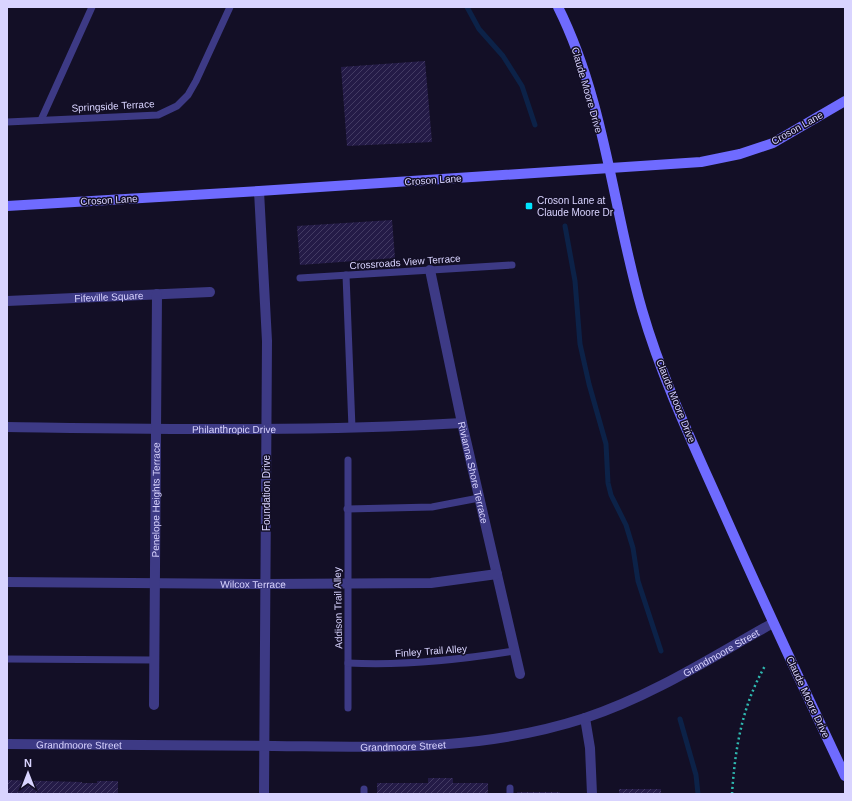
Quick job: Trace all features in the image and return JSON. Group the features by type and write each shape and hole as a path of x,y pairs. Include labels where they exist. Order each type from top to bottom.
{"street":[{"name":"Claude Moore Drive","path":"558,7 572,39 591,96 642,310 674,401 773,623 845,776"},
{"name":"Croson Lane","path":"7,206 259,192 701,162 740,154 773,143 845,101"},
{"name":"Foundation Drive","path":"259,192 267,341 264,794"},
{"name":"Rivianna Shore Terrace","path":"430,270 462,423 520,674"},
{"name":"Fifeville Square","path":"7,302 210,292"},
{"name":"Penelope Heights Terrace","path":"154,706 157,294"},
{"name":"Philanthropic Drive","path":"7,427 156,429 352,428 462,423"},
{"name":"Wilcox Terrace","path":"7,582 266,584 431,583 497,574"},
{"name":"Grandmoore Street","path":"7,744 411,748 524,735 585,718 636,700 773,623"},
{"path":"585,718 590,748 592,794"}],"lane":[{"path":"41,120 92,7"},
{"name":"Springside Terrace","path":"7,122 158,115 177,106 188,95 196,81 230,7"},
{"name":"Crossroads View Terrace","path":"300,278 512,265"},
{"path":"346,275 352,428"},
{"name":"Addison Trail Alley","path":"348,460 348,708"},
{"path":"348,508 432,507 479,498"},
{"name":"Finley Trail Alley","path":"348,663 402,664 467,658 514,651"},
{"path":"7,658 154,660"}],"path":[{"path":"732,794 734,762 742,722 755,683 765,666"}],"building":[{"path":"425,61 432,142 347,146 341,67"},
{"path":"392,220 395,258 300,265 297,226"},
{"path":"428,778 453,778 453,783 488,783 488,794 377,794 377,783 428,783"},
{"path":"7,780 82,783 118,781 118,794 7,794"},
{"path":"619,789 661,789 661,794 619,794"},
{"path":"517,792 560,792 560,794 517,794"}],"waterway":[{"path":"467,7 479,29 503,56 522,86 535,125"},
{"path":"565,226 575,281 580,344 589,384 606,444 608,483 611,495 626,525 633,548 638,581 661,651"},
{"path":"680,719 696,775 698,794"}],"place":[{"name":"Croson Lane at Claude Moore Dr","path":"529,206"}]}
